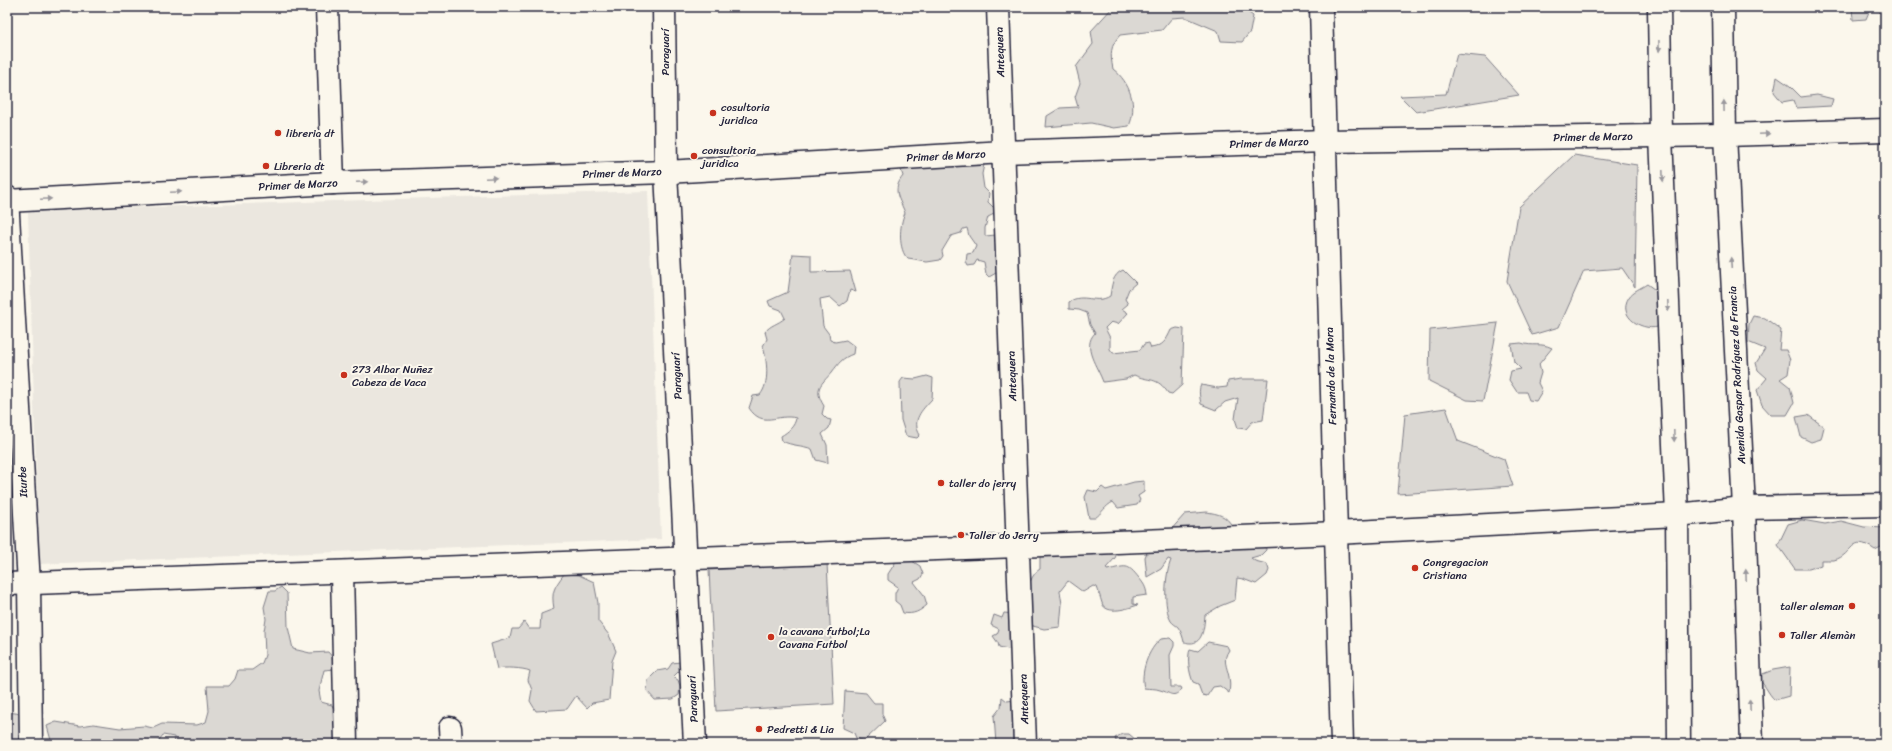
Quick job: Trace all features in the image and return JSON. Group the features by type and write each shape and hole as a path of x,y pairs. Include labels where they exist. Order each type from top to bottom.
{"street":[{"path":"327,7 334,183"},
{"name":"Paraguarí","path":"664,7 666,172 687,559 695,744"},
{"name":"Antequera","path":"998,7 1025,744"},
{"name":"Fernando de la Mora","path":"1321,7 1342,744"},
{"path":"1659,7 1661,136 1677,515 1679,744"},
{"name":"Avenida Gaspar Rodríguez de Francia","path":"1723,7 1725,135 1744,508 1752,744"},
{"name":"Primer de Marzo","path":"7,201 334,183 666,172 1004,152 1324,141 1725,135 1885,130"},
{"name":"Iturbe","path":"7,197 29,584 32,744"},
{"path":"7,584 342,573 1018,546 1677,515 1744,508 1885,505"},
{"path":"342,573 346,744"}],"shaded area":[{"path":"1113,7 1245,7 1245,10 1253,16 1250,32 1242,42 1221,41 1218,31 1185,17 1172,18 1162,30 1120,35 1114,43 1111,59 1113,69 1124,81 1131,95 1133,110 1129,126 1114,128 1091,123 1046,127 1047,116 1060,108 1078,107 1075,97 1080,83 1076,67 1093,44 1091,31"},
{"path":"1852,7 1871,7 1866,19 1853,20"},
{"path":"1457,54 1485,57 1519,95 1416,112 1400,96 1446,94"},
{"path":"1777,77 1790,86 1801,97 1817,95 1833,99 1831,106 1796,108 1793,100 1782,102 1774,92"},
{"path":"1574,155 1637,165 1635,287 1622,268 1584,271 1559,327 1532,335 1507,281 1519,207"},
{"path":"985,160 982,174 984,188 989,193 988,202 995,209 994,214 988,217 985,228 985,236 996,235 1002,273 996,273 989,277 986,274 984,262 977,260 974,265 968,266 966,262 967,254 973,253 976,246 969,236 967,228 963,229 961,233 951,236 942,251 943,256 940,260 927,262 908,259 902,250 900,237 905,213 897,191 899,181 903,176 901,170 906,167"},
{"name":"273 Albar Nuñez Cabeza de Vaca","path":"648,191 661,539 39,564 28,211"},
{"path":"793,254 811,255 811,272 850,271 856,292 850,290 847,301 840,306 830,297 820,299 823,326 829,334 830,340 835,342 846,340 854,346 853,354 846,357 839,363 822,384 819,391 819,395 824,406 822,414 827,419 831,420 829,428 822,434 827,445 828,463 816,460 812,449 782,441 781,436 791,428 796,418 760,418 749,408 753,396 760,395 765,384 767,372 763,346 767,339 765,332 785,318 781,310 770,306 768,301 788,292"},
{"path":"1123,270 1136,283 1129,289 1125,299 1128,304 1122,309 1128,313 1118,324 1111,322 1105,328 1110,338 1110,349 1113,353 1140,350 1144,344 1149,343 1151,348 1155,347 1164,342 1171,330 1177,328 1184,329 1182,385 1172,394 1168,393 1160,384 1152,380 1134,375 1126,379 1103,382 1090,351 1091,339 1095,333 1090,325 1087,313 1069,309 1069,302 1074,299 1100,299 1110,296 1112,284 1115,278 1119,272"},
{"path":"1647,284 1658,292 1657,314 1661,326 1654,328 1634,322 1626,311 1626,304 1629,297 1635,291"},
{"path":"1753,316 1765,318 1781,330 1779,350 1786,350 1790,360 1788,374 1780,379 1790,387 1794,403 1787,415 1771,415 1762,405 1757,390 1767,378 1758,370 1756,363 1765,349 1748,342 1749,324"},
{"path":"1498,323 1483,401 1467,400 1429,381 1430,330"},
{"path":"1521,343 1530,345 1544,345 1552,348 1539,364 1541,373 1538,383 1542,391 1536,401 1529,400 1526,392 1517,392 1509,380 1511,371 1521,369 1514,362 1511,344"},
{"path":"927,376 933,378 932,399 921,411 917,420 920,435 917,438 906,436 901,420 900,382 903,378 915,379"},
{"path":"1241,379 1268,379 1263,420 1252,422 1246,429 1238,428 1235,419 1238,398 1225,402 1216,410 1201,404 1200,394 1201,385 1218,388 1227,387 1228,381"},
{"path":"1446,408 1458,441 1504,459 1513,486 1398,494 1405,414"},
{"path":"1808,415 1824,427 1821,439 1811,442 1801,437 1796,417"},
{"path":"1144,481 1144,492 1138,496 1140,500 1137,505 1118,508 1113,502 1095,518 1089,518 1085,497 1088,490 1097,492 1102,487 1106,490 1134,482"},
{"path":"1207,512 1215,513 1227,519 1232,526 1238,528 1169,532 1185,514"},
{"path":"1802,520 1825,524 1841,521 1864,527 1885,528 1885,545 1875,550 1861,543 1856,544 1845,554 1834,560 1821,560 1821,565 1809,569 1795,569 1778,545 1788,524"},
{"path":"1265,542 1266,550 1261,555 1251,558 1255,561 1267,564 1269,570 1267,575 1256,584 1237,578 1235,600 1220,606 1205,615 1204,628 1201,637 1195,642 1184,642 1178,627 1171,621 1168,615 1166,582 1171,560 1168,559 1161,569 1147,577 1145,557 1149,548"},
{"path":"1118,551 1115,558 1106,568 1107,570 1126,567 1135,573 1142,582 1147,595 1133,597 1133,604 1138,605 1118,610 1108,609 1104,607 1102,603 1097,587 1093,586 1083,592 1068,581 1060,591 1062,604 1060,627 1044,629 1033,626 1031,620 1032,615 1028,603 1028,590 1032,578 1040,569 1040,556 1050,552"},
{"path":"907,558 920,566 923,574 920,579 914,582 924,595 927,605 914,613 903,613 900,605 895,601 895,593 898,587 888,580 888,574 897,560 903,563"},
{"name":"la cavana futbol;La Cavana Futbol","path":"827,563 834,704 716,711 709,570"},
{"path":"564,574 579,575 594,582 598,603 598,621 609,635 616,651 612,661 609,700 592,703 587,708 576,696 567,709 536,711 530,701 532,690 528,680 530,671 514,668 497,669 491,644 510,638 512,629 518,629 524,622 529,629 540,629 541,614 554,609 554,590"},
{"path":"281,587 287,593 288,627 293,649 310,653 328,652 334,659 335,669 324,670 319,691 321,702 332,705 339,721 334,742 330,744 175,744 174,737 163,735 156,744 52,744 47,726 56,722 80,726 94,724 120,728 144,726 153,728 162,724 197,725 206,722 209,711 207,686 229,686 235,679 238,670 252,670 262,663 265,655 264,631 266,619 264,607 269,591 275,591"},
{"path":"1004,613 1016,614 1009,621 1015,621 1011,648 1008,649 999,647 993,636 997,634 999,629 991,625 994,615 1002,618"},
{"path":"1170,638 1174,642 1170,655 1171,687 1181,687 1182,689 1174,695 1158,689 1144,688 1143,682 1144,669 1152,649 1161,639"},
{"path":"1208,642 1227,646 1229,650 1225,660 1230,681 1229,693 1220,686 1213,687 1207,696 1202,695 1198,684 1193,682 1189,666 1190,649 1198,651"},
{"path":"680,662 680,670 673,677 678,680 680,686 679,695 673,699 655,700 647,691 648,680 657,671 668,669 672,663"},
{"path":"1790,667 1789,696 1775,700 1761,682 1755,677 1773,670"},
{"path":"845,691 866,693 874,703 882,703 882,714 885,721 864,741 856,738 854,733 843,728"},
{"path":"1002,697 1007,701 1015,700 1020,744 996,744 994,716 1001,707"},
{"path":"7,712 23,714 22,744 7,744"},
{"path":"1122,734 1129,734 1136,740 1136,744 1117,744 1115,738"}],"place":[{"name":"cosultoria juridica","path":"713,113"},
{"name":"libreria dt","path":"278,133"},
{"name":"consultoria juridica","path":"694,156"},
{"name":"Libreria dt","path":"266,166"},
{"name":"273 Albar Nuñez Cabeza de Vaca","path":"344,375"},
{"name":"taller do jerry","path":"941,483"},
{"name":"Taller do Jerry","path":"961,535"},
{"name":"Congregacion Cristiana","path":"1415,568"},
{"name":"taller aleman","path":"1852,606"},
{"name":"Taller Alemàn","path":"1782,635"},
{"name":"la cavana futbol;La Cavana Futbol","path":"771,637"},
{"name":"Pedretti & Lia","path":"759,729"}]}
